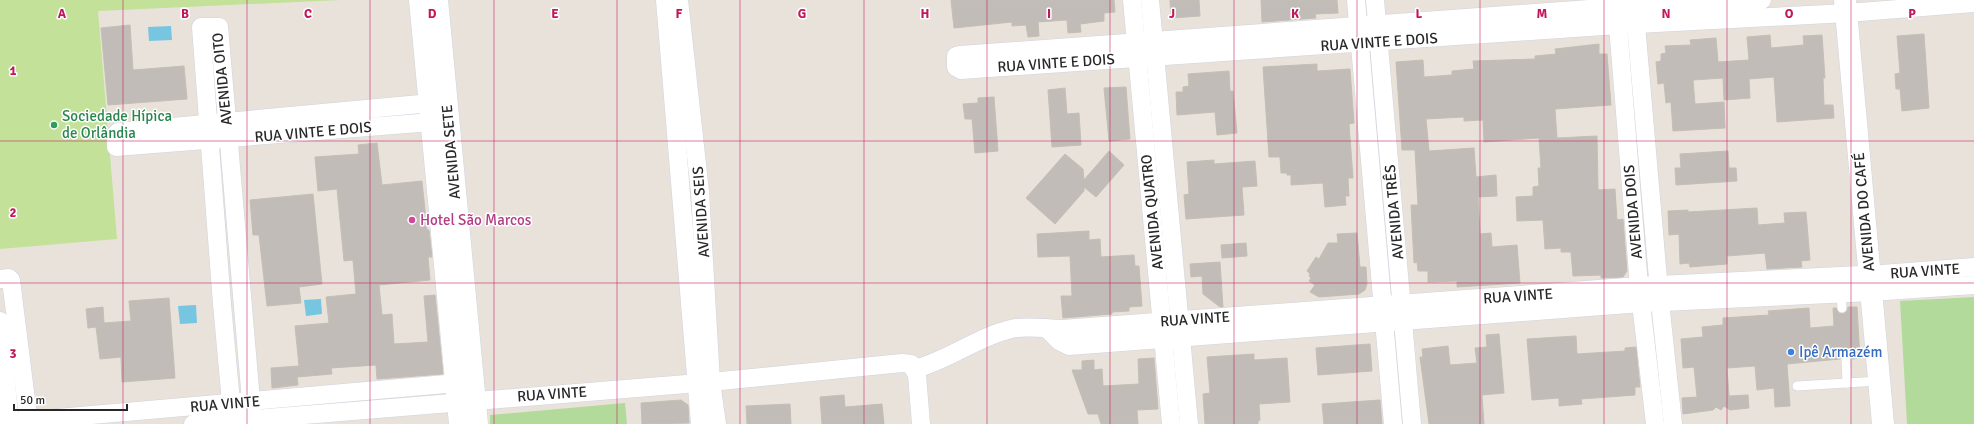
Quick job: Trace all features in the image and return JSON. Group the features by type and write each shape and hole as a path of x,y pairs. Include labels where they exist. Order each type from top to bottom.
{"main road":[{"name":"AVENIDA SETE","path":"420,0 439,112 466,392 477,424"},
{"name":"AVENIDA SETE","path":"437,0 439,112"},
{"name":"AVENIDA DO CAFÉ","path":"1853,6 1877,283 1895,424"},
{"name":"AVENIDA DO CAFÉ","path":"1877,283 1879,381 1883,424"},
{"name":"AVENIDA SETE","path":"460,424 466,392"}],"street":[{"name":"AVENIDA SEIS","path":"665,0 704,383 716,424"},
{"name":"AVENIDA SEIS","path":"679,0 700,192 704,383 700,424"},
{"name":"AVENIDA QUATRO","path":"1132,0 1136,50 1172,330 1189,424"},
{"name":"AVENIDA QUATRO","path":"1150,0 1155,49 1172,330 1171,424"},
{"name":"AVENIDA TRÊS","path":"1356,0 1393,424"},
{"name":"AVENIDA TRÊS","path":"1375,0 1412,424"},
{"name":"RUA VINTE E DOIS","path":"1136,50 961,70 956,66 956,58 959,55 1155,49 1359,35 1616,4 1762,0"},
{"name":"AVENIDA DOIS","path":"1635,3 1660,294 1673,424"},
{"name":"RUA VINTE E DOIS","path":"1378,33 1618,25 1853,6 1974,3"},
{"name":"AVENIDA DOIS","path":"1616,4 1641,294 1655,424"},
{"name":"AVENIDA OITO","path":"233,416 201,27 219,26 252,415"},
{"name":"RUA VINTE E DOIS","path":"439,112 229,139 116,147 117,132 208,123 439,112"},
{"name":"RUA VINTE","path":"1054,328 1059,341 1069,346 1172,330 1382,305 1641,294 1842,301 1877,283 1974,267"},
{"path":"0,279 9,278 11,280 29,422"},
{"name":"RUA VINTE","path":"1660,294 1877,283 1974,285"},
{"name":"RUA VINTE","path":"7,423 252,415 466,392 704,383 902,363 913,367 939,361 997,333 1022,327 1172,330 1403,322 1641,294"},
{"path":"0,321 7,423"},
{"path":"913,367 921,424"},
{"name":"RUA VINTE","path":"194,424 233,416"}],"lane":[{"path":"1846,359 1847,383"},
{"path":"1797,386 1879,381"}],"green space":[{"name":"Sociedade Hípica de Orlândia","path":"0,0 341,0 98,11 117,239 0,249"},
{"path":"1974,297 1974,424 1907,424 1900,301"},
{"path":"625,403 627,424 490,424 490,415"}],"water":[{"path":"171,26 172,40 149,41 148,27"},
{"path":"321,299 322,314 306,316 304,300"},
{"path":"196,305 197,323 180,324 178,306"}],"building":[{"path":"951,0 1114,0 1115,12 1104,13 1104,21 1080,24 1081,32 1068,33 1067,20 1038,22 1039,36 1028,37 1026,25 1012,26 1012,22 954,28"},
{"path":"1170,0 1199,0 1200,16 1171,18"},
{"path":"1261,0 1337,0 1338,13 1315,14 1316,18 1262,22"},
{"path":"130,25 133,70 184,66 187,99 108,105 101,28"},
{"path":"1924,34 1929,108 1902,111 1900,89 1896,89 1895,74 1900,73 1897,36"},
{"path":"1770,35 1771,48 1804,45 1803,36 1822,35 1825,78 1823,78 1824,105 1833,105 1834,118 1777,122 1774,77 1749,79 1750,98 1724,100 1723,78 1693,80 1695,104 1724,102 1725,128 1673,131 1671,102 1666,103 1664,83 1658,84 1656,62 1661,61 1661,54 1666,53 1665,46 1691,45 1690,40 1716,38 1718,62 1749,60 1747,37"},
{"path":"1599,44 1599,54 1607,54 1611,105 1555,109 1557,138 1597,136 1598,190 1615,189 1617,220 1623,219 1627,271 1623,277 1601,278 1601,275 1573,276 1571,252 1561,252 1561,248 1545,249 1543,220 1517,221 1516,197 1533,196 1533,187 1539,186 1538,168 1541,168 1539,138 1484,142 1483,120 1464,121 1464,117 1426,119 1429,151 1474,148 1476,177 1496,175 1497,196 1478,197 1480,234 1491,233 1492,247 1517,245 1520,283 1457,287 1457,281 1428,282 1428,271 1418,271 1417,262 1414,263 1411,205 1418,205 1415,150 1402,150 1396,62 1423,60 1424,77 1452,75 1452,71 1474,69 1473,61 1535,59 1535,56 1556,54 1555,49"},
{"path":"1317,64 1317,71 1350,69 1354,123 1349,124 1353,178 1348,178 1349,196 1345,196 1346,205 1325,207 1323,183 1291,185 1291,175 1281,173 1280,157 1269,157 1263,67"},
{"path":"1229,71 1230,91 1233,91 1237,133 1217,135 1215,112 1177,115 1176,92 1183,92 1183,87 1189,86 1188,74"},
{"path":"1126,87 1130,139 1109,141 1104,88"},
{"path":"1065,88 1067,114 1079,113 1081,145 1052,147 1048,90"},
{"path":"994,97 998,151 975,153 972,119 965,119 963,104 978,103 978,98"},
{"path":"377,143 382,185 422,181 427,230 429,230 432,257 428,257 430,280 379,285 382,315 392,314 394,344 428,342 424,296 435,295 443,374 377,379 376,365 331,368 332,374 297,377 298,385 272,388 271,368 299,366 295,326 329,323 326,297 356,294 353,260 344,261 337,189 318,191 315,157 359,154 358,145"},
{"path":"1109,151 1124,165 1096,197 1084,187 1084,191 1055,224 1026,198 1065,154 1083,169 1084,180"},
{"path":"1728,151 1729,168 1736,168 1737,181 1676,185 1675,168 1681,168 1680,154"},
{"path":"1214,160 1214,164 1255,161 1257,186 1242,187 1244,215 1186,219 1184,195 1189,194 1187,162"},
{"path":"313,194 322,284 299,287 301,303 267,306 259,235 253,235 250,200"},
{"path":"1757,208 1758,225 1785,223 1784,213 1806,212 1810,260 1801,261 1802,267 1767,269 1765,253 1727,256 1727,264 1690,267 1689,263 1680,264 1679,234 1669,235 1668,211 1688,210 1688,212"},
{"path":"1089,231 1089,240 1100,239 1101,257 1134,255 1135,266 1139,266 1142,306 1129,307 1129,311 1112,312 1112,314 1063,318 1061,296 1072,296 1070,256 1038,257 1037,234"},
{"path":"1357,233 1360,267 1366,267 1367,284 1365,290 1359,294 1319,297 1310,292 1315,285 1309,281 1311,278 1307,271 1316,257 1319,259 1328,243 1338,243 1337,234"},
{"path":"1246,243 1247,256 1222,258 1221,245"},
{"path":"1220,262 1223,307 1220,307 1203,294 1202,276 1191,277 1190,264"},
{"path":"169,298 175,378 122,382 121,357 100,359 96,327 88,328 86,309 103,307 104,323 131,321 129,301"},
{"path":"1848,307 1857,307 1860,358 1852,359 1849,354 1845,353 1840,359 1787,364 1790,406 1775,407 1774,388 1757,390 1755,366 1727,368 1729,396 1748,395 1749,408 1730,410 1724,406 1721,410 1716,407 1713,410 1683,414 1682,398 1697,397 1694,367 1683,368 1681,339 1703,337 1702,327 1723,325 1723,318 1769,315 1768,311 1809,308 1810,328 1834,326 1833,308 1836,308 1839,313 1843,314 1847,311"},
{"path":"1499,334 1504,393 1482,395 1484,424 1429,424 1420,357 1423,357 1422,349 1448,346 1450,365 1477,363 1475,348 1487,347 1486,335"},
{"path":"1576,336 1577,354 1625,351 1625,348 1636,347 1640,387 1635,387 1635,395 1581,399 1582,404 1559,406 1559,398 1532,400 1527,339"},
{"path":"1370,344 1372,371 1318,375 1316,348"},
{"path":"1254,354 1254,360 1287,358 1290,402 1259,404 1260,420 1258,421 1258,424 1205,424 1203,394 1210,393 1207,357"},
{"path":"1154,358 1158,409 1137,410 1138,424 1101,424 1098,414 1088,414 1072,370 1082,370 1082,361 1094,360 1094,370 1102,369 1103,386 1139,384 1138,359"},
{"path":"844,395 845,407 882,404 884,424 822,424 820,397"},
{"path":"681,400 688,405 689,423 642,424 641,403"},
{"path":"1380,400 1382,424 1324,424 1322,404"},
{"path":"790,404 791,424 747,424 746,406"}],"place":[{"name":"Sociedade Hípica de Orlândia","path":"54,125"},
{"name":"Hotel São Marcos","path":"412,220"},
{"name":"Ipê Armazém","path":"1791,352"}]}
